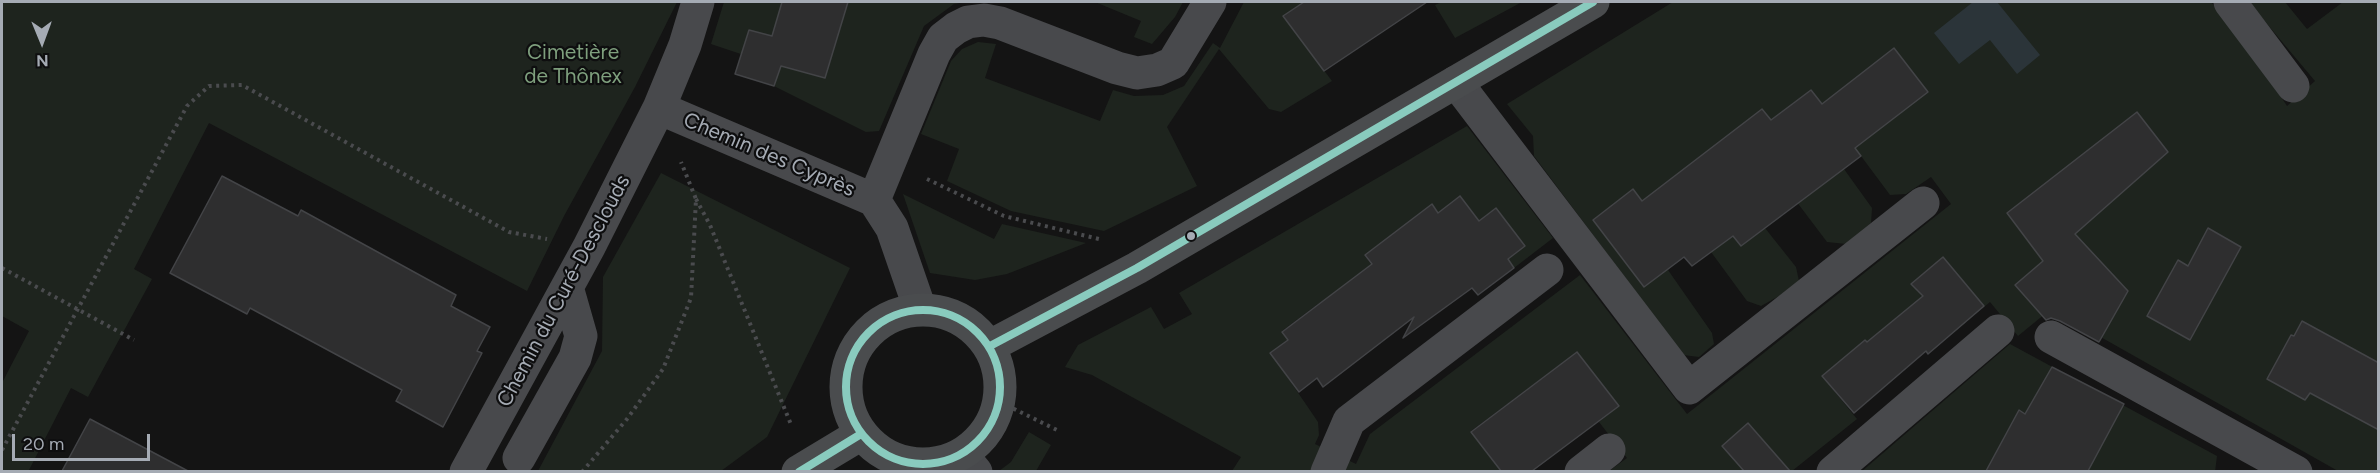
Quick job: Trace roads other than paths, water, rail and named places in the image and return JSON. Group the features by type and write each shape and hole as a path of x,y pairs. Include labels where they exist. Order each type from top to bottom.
{"main road":[{"path":"990,346 1162,253 1593,2"},
{"path":"920,309 942,311 961,319 977,330 990,346 1001,378 1000,402 994,420 969,463 912,464 893,458 861,434 853,420 847,401 846,377 851,359 861,341 876,325 896,314 920,309"},
{"path":"805,467 861,434"}],"street":[{"name":"Chemin des Cyprès","path":"698,2 685,45 659,108 874,200 892,228 920,309"},
{"path":"874,200 934,54 943,38 956,28 968,22 984,20 1000,23 1117,68 1137,73 1157,70 1173,63 1210,2"},
{"path":"2230,2 2294,86"},
{"path":"1456,82 1689,388 1923,203"},
{"name":"Chemin du Curé-Desclouds","path":"466,471 589,247 659,108"},
{"path":"1327,471 1349,421 1547,270"},
{"path":"519,458 575,358 581,336 567,288"},
{"path":"1833,471 1998,331"},
{"path":"2051,337 2296,471"},
{"path":"1581,471 1609,450"}],"park label":[{"name":"Cimetière de Thônex","path":"573,65"}]}
